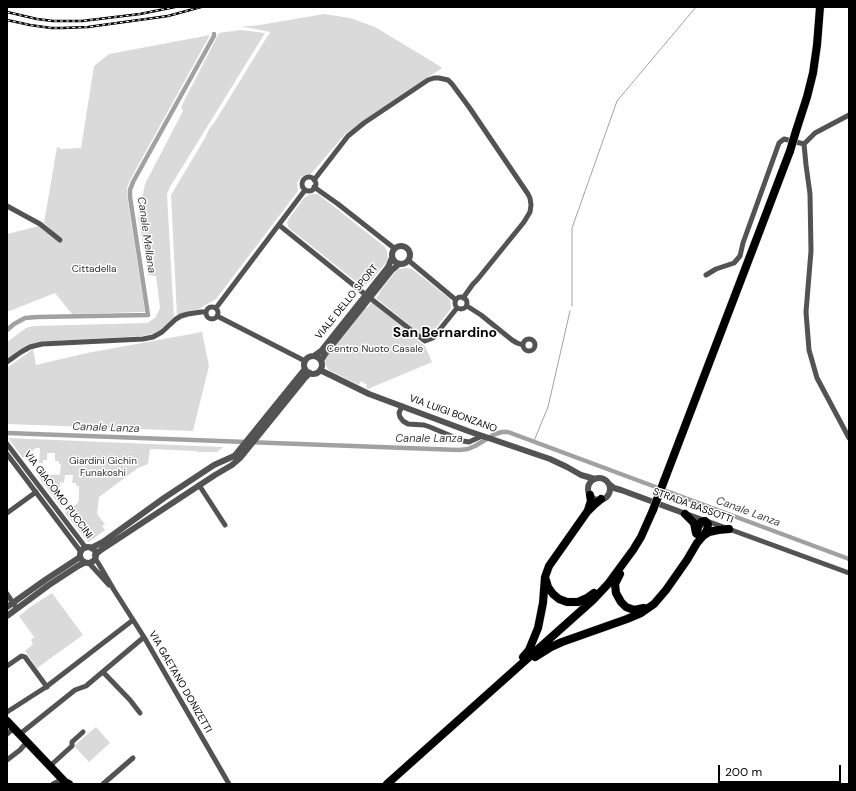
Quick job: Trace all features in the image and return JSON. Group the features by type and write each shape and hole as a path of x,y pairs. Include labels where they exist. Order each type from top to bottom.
{"main road":[{"path":"387,784 593,600 623,565 641,537 664,482 790,151 807,97 812,73 817,45 820,7"},
{"path":"587,512 590,506 590,495"},
{"path":"484,697 494,684 522,659 529,650 538,628 543,603 545,577 549,566 587,512 596,502 604,497"},
{"path":"685,514 694,523 700,535"},
{"path":"484,697 498,689 527,663 551,647 574,637 642,613 654,604 666,590 687,560 700,535 698,527 701,522 705,521"},
{"path":"700,535 718,530 729,530"},
{"path":"545,577 548,587 559,599 567,602 578,602 587,598 598,590 610,577 636,541 641,537"},
{"path":"641,537 634,556 615,584 616,594 626,607 634,610 654,604"},
{"path":"7,721 65,782 69,784"},
{"path":"52,768 57,783"}],"street":[{"path":"305,190 309,191 313,189 315,183 314,180 348,136 364,123 428,80 434,78 448,80 469,107 530,198 531,205 530,212 527,217 463,298"},
{"path":"804,144 815,133 849,115"},
{"path":"706,275 716,269 734,263 740,256 743,243 779,143 784,139 804,144"},
{"path":"804,144 810,194 811,251 806,312 809,350 817,378 849,438"},
{"path":"305,190 302,185 303,181 308,177 314,180"},
{"path":"314,187 394,248"},
{"path":"216,308 305,190"},
{"path":"7,206 40,224 60,240"},
{"path":"279,225 425,341 433,338 457,308"},
{"path":"400,246 407,248 410,254 408,260 399,264 395,262 392,258 394,248 400,246"},
{"name":"VIALE DELLO SPORT","path":"321,361 388,267 392,258"},
{"path":"408,260 456,300"},
{"name":"VIALE DELLO SPORT","path":"314,356 321,351 368,296 399,264"},
{"path":"456,300 459,297 463,298"},
{"path":"463,298 467,302 467,306 481,315 512,340 523,345"},
{"path":"456,300 454,303 457,308"},
{"path":"205,312 210,306 216,308"},
{"path":"457,308 462,309 467,306"},
{"path":"216,308 218,316"},
{"path":"205,312 206,316 210,319 214,319 218,316"},
{"path":"7,362 30,347 42,344 143,339 153,337 162,332 181,316 205,312"},
{"path":"218,316 304,360"},
{"path":"308,356 314,356 321,361 322,367 316,373 310,373 305,369 304,360 308,356"},
{"path":"7,607 15,605 78,566 93,561 102,550 236,462 249,448 254,437 305,369"},
{"name":"VIA LUIGI BONZANO","path":"320,370 369,394 468,431 550,459 581,475 595,479"},
{"path":"7,616 15,605 80,554 84,548 89,548 103,542 210,467 234,456 254,437 310,373"},
{"path":"402,406 399,413 400,417 408,424 424,425 469,442 482,436 501,443 504,448"},
{"name":"VIA GIACOMO PUCCINI","path":"7,444 89,548"},
{"name":"VIA GIACOMO PUCCINI","path":"15,454 8,456 36,492 80,554"},
{"path":"210,467 215,475"},
{"name":"VIA LUIGI BONZANO","path":"581,475 589,485"},
{"path":"604,497 610,489 608,483 599,478 592,480 589,485 589,492 595,499 604,497 621,490"},
{"name":"STRADA BASSOTTI","path":"608,483 614,488 849,573"},
{"path":"199,485 224,525"},
{"path":"7,513 36,492"},
{"path":"164,498 169,505"},
{"path":"89,548 94,551 95,557"},
{"path":"80,554 81,559 86,563"},
{"name":"VIA GAETANO DONIZETTI","path":"95,557 144,637 229,784"},
{"name":"VIA GAETANO DONIZETTI","path":"86,563 114,590"},
{"path":"7,594 15,605"},
{"path":"7,712 47,687 133,620"},
{"path":"20,734 75,690 86,686 144,637"},
{"path":"7,666 24,656 47,687"},
{"path":"103,672 130,700 140,713"},
{"path":"7,734 14,728"},
{"path":"52,768 72,746 72,742 83,732"},
{"path":"7,760 28,742"},
{"path":"103,784 133,758"}],"green space":[{"path":"324,14 350,18 375,27 442,68 345,134 310,175 301,177 297,183 298,191 216,299 199,309 177,316 171,195 209,129 270,32 240,27"},
{"path":"240,30 265,33 167,194 174,319 160,330 152,334 142,336 41,342 29,345 19,350 7,360 7,342 26,328 33,326 147,323 155,318 160,308 156,276 148,275 138,217 145,184 183,111 181,107 219,33"},
{"name":"Cittadella","path":"210,35 127,188 145,312 72,314 55,293 7,312 7,234 39,226 61,239 44,223 57,147 62,149 81,148 94,66 109,54"},
{"path":"311,194 318,194 385,247 388,260 364,288 289,228 287,223 288,220 304,198"},
{"path":"398,269 412,269 450,299 450,310 428,337 423,336 376,298"},
{"name":"Centro Nuoto Casale","path":"372,302 425,346 432,362 368,389 366,388 367,385 361,381 359,385 329,370 325,362 327,355 365,308 367,308"},
{"path":"202,332 209,366 193,431 7,424 7,368 33,349 36,365 87,353"},
{"name":"Giardini Gichin Funakoshi","path":"8,438 223,447 217,452 150,449 148,464 138,468 99,497 97,514 105,524 102,526 105,530 89,542 65,513 77,504 79,500 79,486 76,486 76,483 72,483 73,475 65,475 64,483 60,482 60,487 55,487 54,496 62,497 61,507 37,475 60,474 61,464 59,464 59,461 55,461 55,453 47,453 47,460 43,460 43,463 39,463 40,448 36,448 23,458"},
{"path":"52,593 83,635 37,668 25,651 33,644 31,640 34,637 19,616"},
{"path":"96,727 110,743 89,762 74,746"}],"waterway":[{"path":"572,306 572,228 617,101 696,7"},
{"name":"Canale Mellana","path":"7,330 25,318 148,315 130,190 214,34"},
{"path":"534,441 548,407 570,311"},
{"name":"Canale Lanza","path":"7,433 459,450 468,449 475,446 495,434 508,432 849,559"}],"tunnel":[{"path":"60,240 65,244"}],"railway":[{"path":"7,12 53,21 82,21 140,14 175,7"},
{"path":"7,20 51,28 88,27 168,16 201,7"}],"district":[{"name":"San Bernardino","path":"445,333"}]}
